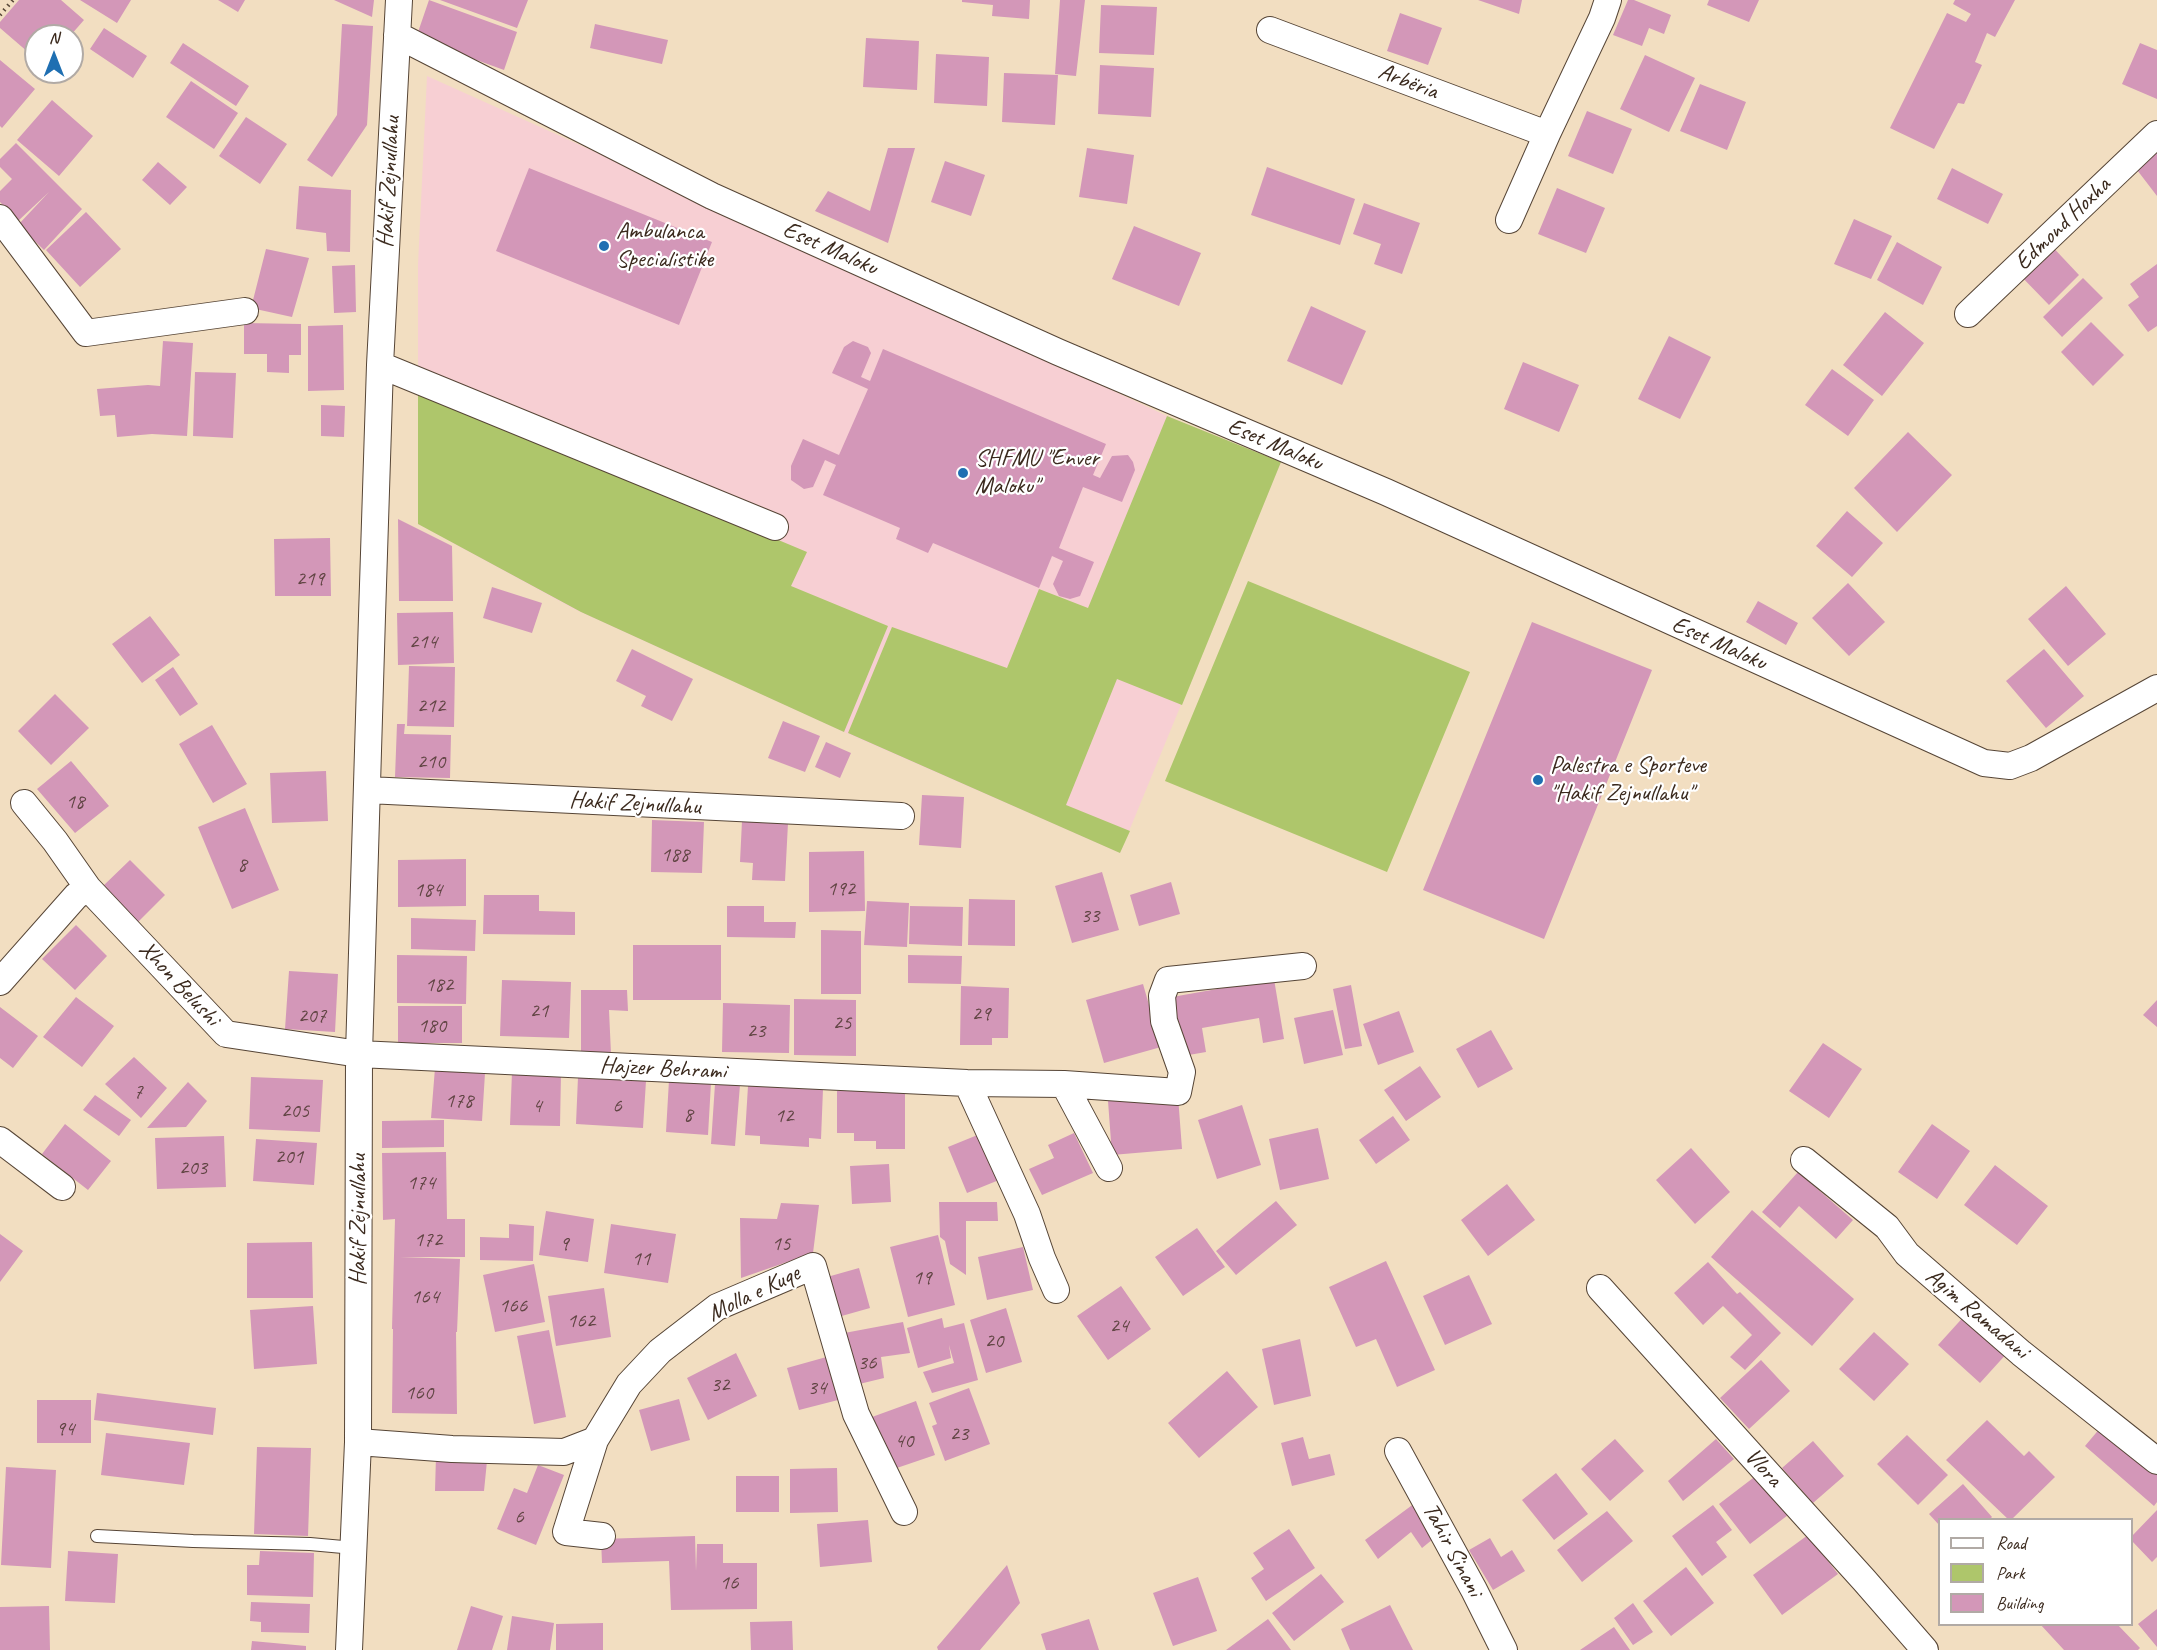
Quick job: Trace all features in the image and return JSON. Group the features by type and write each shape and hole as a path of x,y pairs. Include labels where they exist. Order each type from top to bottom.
{"street":[{"name":"Hakif Zejnullahu","path":"349,1650 358,1442 359,1054 380,365 399,0"},
{"path":"1509,220 1602,18 1608,0"},
{"name":"Arbëria","path":"1270,30 1547,134"},
{"name":"Eset Maloku","path":"397,35 712,196 1058,352 1386,492 1984,764 2010,766 2031,758 2157,688"},
{"name":"Edmond Hoxha","path":"1968,314 2157,134"},
{"path":"0,218 86,333 245,310"},
{"path":"380,365 775,527"},
{"name":"Hakif Zejnullahu","path":"368,790 902,816"},
{"name":"Xhon Belushi","path":"24,803 56,841 88,888 226,1034 359,1054"},
{"path":"0,982 76,896 88,888"},
{"name":"Hajzer Behrami","path":"359,1054 967,1083 1064,1084 1178,1092 1182,1072 1164,1021 1162,996 1168,980 1303,966"},
{"path":"967,1083 1027,1214 1056,1290"},
{"path":"1064,1084 1109,1168"},
{"path":"0,1140 63,1187"},
{"name":"Agim Ramadani","path":"1804,1160 1887,1227 1907,1254 2004,1338 2157,1461"},
{"name":"Molla e Kuqe","path":"602,1536 566,1532 595,1440 629,1384 660,1351 717,1307 813,1266 856,1414 904,1512"},
{"name":"Vlora","path":"1599,1288 1925,1650"},
{"path":"358,1442 452,1449 564,1452 595,1440"},
{"name":"Tahir Sinani","path":"1398,1450 1504,1650"}],"lane":[{"path":"97,1536 310,1544 354,1548"}],"path":[{"path":"0,15 13,0"}],"shaded area":[{"path":"427,76 833,259 1167,416 1281,462 1120,853 844,732 574,609 418,524 418,265"}],"green space":[{"path":"418,389 807,552 791,586 888,626 844,732 581,612 418,524"},
{"path":"1167,416 1281,462 1182,705 1117,679 1066,805 1130,831 1120,853 848,733 892,627 1007,668 1039,589 1088,608"},
{"path":"1248,581 1470,672 1387,872 1165,781"}],"building":[{"path":"19,0 61,0 84,20 80,24 24,24 24,49 0,28 0,22"},
{"path":"80,0 131,0 117,23"},
{"path":"218,0 245,0 238,12"},
{"path":"334,0 374,0 372,17"},
{"path":"429,0 517,32 504,70 416,38"},
{"path":"440,0 528,0 517,28"},
{"path":"962,0 1030,0 1029,19 992,16 993,5 962,2"},
{"path":"1060,0 1085,0 1076,76 1055,74"},
{"path":"1478,0 1522,0 1519,14"},
{"path":"1628,0 1634,0 1671,15 1664,34 1649,28 1642,46 1613,35"},
{"path":"1709,0 1759,0 1749,22 1707,5"},
{"path":"1955,0 2015,0 1995,37 1987,33 1975,62 1982,65 1964,104 1958,103 1934,149 1890,128 1947,13 1966,22 1971,14 1953,4"},
{"path":"1101,5 1157,7 1154,55 1099,53"},
{"path":"1400,13 1442,28 1428,65 1387,51"},
{"path":"342,24 373,26 367,125 332,177 307,160 337,115"},
{"path":"595,24 668,40 662,64 590,48"},
{"path":"104,28 147,56 133,78 90,49"},
{"path":"866,38 919,41 917,90 863,87"},
{"path":"183,43 249,86 236,106 170,63"},
{"path":"2140,43 2157,50 2157,99 2122,84"},
{"path":"936,54 989,57 987,106 934,103"},
{"path":"1645,55 1695,78 1669,132 1620,109"},
{"path":"0,60 24,80 24,84 29,84 35,89 2,128 0,126"},
{"path":"1100,65 1154,68 1151,117 1098,114"},
{"path":"1004,73 1058,75 1055,125 1002,122"},
{"path":"191,81 238,113 214,149 166,117"},
{"path":"1700,84 1746,102 1727,150 1680,131"},
{"path":"52,100 93,136 59,176 17,140"},
{"path":"1587,111 1632,129 1613,174 1568,156"},
{"path":"246,117 287,144 260,184 219,156"},
{"path":"16,143 82,209 44,250 18,225 49,192 18,221 0,202 0,191 12,179 0,167 0,159"},
{"path":"888,148 915,148 888,243 815,211 828,191 870,211"},
{"path":"1087,148 1134,155 1127,204 1079,197"},
{"path":"2157,148 2157,196 2134,166"},
{"path":"945,161 985,175 971,216 931,202"},
{"path":"158,162 187,187 170,205 142,180"},
{"path":"1267,167 1355,199 1340,245 1251,215"},
{"name":"Ambulanca Specialistike","path":"529,168 712,242 679,325 496,251"},
{"path":"1952,168 2003,194 1988,224 1937,199"},
{"path":"299,186 351,190 350,252 327,251 326,233 296,229"},
{"path":"1557,188 1605,208 1586,253 1538,234"},
{"path":"1364,203 1420,223 1402,274 1374,264 1381,244 1353,234"},
{"path":"86,212 121,249 80,287 46,250"},
{"path":"1854,219 1892,236 1871,279 1834,264"},
{"path":"1134,226 1201,253 1179,306 1112,279"},
{"path":"2047,241 2079,275 2049,305 2016,271"},
{"path":"1897,242 1942,267 1923,305 1877,280"},
{"path":"266,249 309,258 292,317 251,308"},
{"path":"2157,264 2157,326 2148,332 2128,305 2139,297 2130,284"},
{"path":"355,265 356,312 334,313 332,266"},
{"path":"2083,278 2103,298 2062,337 2043,317"},
{"path":"1311,306 1366,331 1342,385 1287,361"},
{"path":"1885,312 1924,343 1882,396 1843,365"},
{"path":"2091,322 2124,355 2093,386 2061,352"},
{"path":"244,323 301,324 301,355 289,355 289,373 267,372 267,354 244,354"},
{"path":"343,325 344,390 308,391 308,326"},
{"path":"1669,336 1711,357 1680,419 1638,399"},
{"path":"163,341 193,343 187,436 152,434 117,437 115,415 100,416 97,389 160,386"},
{"name":"SHFMU \"Enver Maloku\"","path":"853,341 868,347 871,353 861,377 870,381 883,349 1106,444 1093,475 1100,478 1112,456 1128,455 1135,470 1122,502 1083,487 1059,548 1094,562 1080,596 1070,599 1059,596 1053,584 1063,561 1052,556 1039,588 933,543 928,553 896,539 900,528 823,495 836,465 825,460 813,487 804,489 791,480 791,466 803,439 839,455 868,389 832,373 844,347"},
{"path":"1523,362 1579,385 1559,432 1504,409"},
{"path":"1832,369 1874,400 1848,436 1805,405"},
{"path":"195,372 236,373 233,438 193,436"},
{"path":"321,405 345,406 344,437 321,436"},
{"path":"1908,432 1952,475 1897,532 1854,488"},
{"path":"1847,511 1883,543 1852,577 1816,546"},
{"path":"398,519 452,546 453,601 399,601"},
{"path":"330,538 331,596 275,596 274,539"},
{"path":"1848,583 1885,622 1849,656 1812,618"},
{"path":"2066,586 2106,634 2068,666 2028,619"},
{"path":"492,587 542,603 532,633 483,618"},
{"path":"1758,601 1798,623 1786,645 1746,622"},
{"path":"453,612 454,663 398,665 397,613"},
{"path":"150,616 180,655 142,683 112,644"},
{"name":"Palestra e Sporteve \"Hakif Zejnullahu\"","path":"1532,622 1652,670 1544,939 1423,890"},
{"path":"632,649 693,679 672,721 641,706 646,696 616,681"},
{"path":"2044,649 2084,696 2046,728 2006,681"},
{"path":"409,666 455,667 454,727 407,726"},
{"path":"173,667 198,704 180,716 155,680"},
{"path":"55,694 89,728 51,765 18,731"},
{"path":"783,721 820,736 805,772 768,758"},
{"path":"397,724 405,724 404,734 451,735 450,778 395,777"},
{"path":"212,725 247,784 213,803 179,744"},
{"path":"826,742 851,753 840,778 815,767"},
{"path":"71,761 109,806 75,833 37,789"},
{"path":"326,771 328,821 272,823 270,773"},
{"path":"922,795 964,797 961,848 919,845"},
{"path":"245,808 279,890 232,909 198,827"},
{"path":"652,820 704,822 702,873 651,872"},
{"path":"742,821 788,823 785,881 752,880 753,863 740,862"},
{"path":"864,851 865,911 809,912 809,852"},
{"path":"466,859 466,906 398,907 398,860"},
{"path":"130,860 165,895 137,923 102,887"},
{"path":"1102,872 1119,930 1072,943 1055,886"},
{"path":"1171,882 1180,914 1139,926 1130,895"},
{"path":"484,895 539,895 539,911 575,912 575,935 483,934"},
{"path":"969,899 1015,900 1015,946 968,945"},
{"path":"867,901 909,903 907,947 864,945"},
{"path":"727,906 764,906 764,922 796,922 795,938 727,937"},
{"path":"910,906 963,907 962,946 909,944"},
{"path":"411,918 476,920 475,951 411,949"},
{"path":"76,925 107,956 75,990 42,959"},
{"path":"821,930 861,931 861,994 821,994"},
{"path":"633,945 721,945 721,1000 633,1000"},
{"path":"397,955 467,956 466,1004 397,1003"},
{"path":"908,955 962,956 961,984 908,983"},
{"path":"289,971 338,974 335,1032 285,1029"},
{"path":"1274,979 1284,1039 1263,1043 1259,1018 1202,1028 1206,1052 1183,1056 1172,997"},
{"path":"502,980 571,982 569,1038 500,1036"},
{"path":"1143,984 1161,1047 1104,1063 1086,1000"},
{"path":"1351,985 1362,1046 1345,1049 1333,989"},
{"path":"961,986 1009,988 1008,1038 992,1038 992,1045 960,1045"},
{"path":"581,990 627,990 628,1011 609,1010 611,1054 581,1053"},
{"path":"76,997 114,1026 82,1067 43,1037"},
{"path":"794,999 856,1000 856,1056 794,1055"},
{"path":"2157,1000 2157,1027 2143,1015"},
{"path":"723,1003 790,1005 789,1053 722,1052"},
{"path":"398,1006 462,1006 462,1043 398,1043"},
{"path":"0,1007 38,1036 13,1068 0,1058"},
{"path":"1333,1010 1343,1055 1304,1064 1294,1018"},
{"path":"1399,1011 1414,1052 1378,1065 1363,1024"},
{"path":"1491,1030 1513,1069 1478,1088 1456,1049"},
{"path":"1823,1043 1862,1069 1829,1118 1789,1091"},
{"path":"134,1057 167,1088 141,1118 105,1084"},
{"path":"1420,1066 1441,1097 1406,1121 1384,1090"},
{"path":"435,1068 485,1073 482,1121 431,1118"},
{"path":"512,1072 561,1073 560,1126 510,1125"},
{"path":"251,1077 323,1080 320,1132 249,1129"},
{"path":"578,1077 646,1081 643,1128 576,1124"},
{"path":"669,1080 711,1083 708,1135 666,1132"},
{"path":"188,1082 207,1101 186,1127 147,1128"},
{"path":"715,1084 740,1085 735,1146 711,1144"},
{"path":"748,1086 823,1089 821,1139 809,1138 809,1147 760,1144 760,1136 745,1135"},
{"path":"837,1091 905,1091 905,1149 876,1149 876,1141 854,1141 854,1133 837,1133"},
{"path":"95,1095 131,1120 119,1136 83,1110"},
{"path":"1178,1096 1182,1149 1112,1155 1108,1101"},
{"path":"1242,1105 1261,1165 1217,1179 1198,1120"},
{"path":"1393,1116 1410,1140 1376,1164 1359,1140"},
{"path":"444,1120 444,1147 382,1148 382,1121"},
{"path":"65,1124 111,1161 88,1190 42,1154"},
{"path":"1932,1124 1970,1151 1937,1199 1898,1172"},
{"path":"1318,1128 1329,1179 1280,1190 1269,1139"},
{"path":"1074,1133 1093,1173 1042,1195 1029,1169 1054,1158 1048,1145"},
{"path":"980,1134 999,1180 967,1193 948,1147"},
{"path":"224,1136 226,1187 157,1189 155,1138"},
{"path":"256,1139 317,1143 314,1185 253,1181"},
{"path":"1691,1148 1730,1192 1695,1224 1656,1180"},
{"path":"446,1152 447,1219 465,1219 465,1257 400,1257 460,1259 456,1332 457,1414 392,1413 395,1219 383,1220 382,1153"},
{"path":"889,1164 891,1202 852,1204 850,1166"},
{"path":"1995,1165 2048,1206 2017,1245 1964,1205"},
{"path":"1798,1172 1853,1220 1836,1239 1799,1206 1780,1228 1762,1212"},
{"path":"1507,1184 1535,1220 1488,1256 1461,1220"},
{"path":"1276,1201 1297,1225 1236,1275 1216,1251"},
{"path":"939,1202 997,1202 998,1221 966,1221 966,1275 950,1264 945,1241 940,1237"},
{"path":"781,1203 819,1205 813,1253 741,1278 740,1218 777,1219"},
{"path":"1752,1210 1854,1299 1812,1346 1711,1257"},
{"path":"546,1211 594,1219 588,1262 539,1255"},
{"path":"509,1224 534,1226 533,1261 480,1260 480,1237 509,1238"},
{"path":"611,1224 676,1234 668,1283 604,1273"},
{"path":"1197,1228 1225,1267 1183,1296 1155,1257"},
{"path":"0,1234 23,1251 0,1282"},
{"path":"938,1235 955,1305 908,1317 890,1247"},
{"path":"312,1242 313,1298 247,1298 247,1243"},
{"path":"1023,1247 1033,1290 987,1300 978,1257"},
{"path":"1386,1261 1435,1370 1397,1387 1376,1339 1356,1347 1329,1287"},
{"path":"1708,1262 1737,1294 1740,1292 1781,1333 1745,1370 1730,1357 1752,1335 1723,1306 1703,1325 1674,1293"},
{"path":"534,1264 545,1322 495,1332 483,1275"},
{"path":"859,1268 870,1308 831,1319 820,1279"},
{"path":"1469,1275 1492,1324 1445,1345 1423,1296"},
{"path":"1121,1286 1151,1329 1108,1360 1077,1316"},
{"path":"604,1288 611,1337 556,1346 548,1296"},
{"path":"313,1306 317,1364 254,1369 250,1310"},
{"path":"1006,1308 1022,1362 986,1373 970,1320"},
{"path":"1967,1313 2009,1351 1980,1383 1938,1345"},
{"path":"942,1318 944,1328 964,1323 978,1380 932,1393 923,1372 954,1363 949,1345 951,1358 918,1368 907,1328"},
{"path":"903,1322 910,1353 881,1357 884,1378 851,1386 839,1334"},
{"path":"549,1330 566,1417 534,1424 517,1336"},
{"path":"1874,1332 1909,1364 1874,1401 1839,1369"},
{"path":"1300,1339 1311,1396 1274,1405 1262,1349"},
{"path":"736,1353 757,1396 708,1420 687,1378"},
{"path":"830,1356 842,1399 799,1410 787,1368"},
{"path":"1761,1360 1790,1391 1749,1429 1720,1398"},
{"path":"1227,1371 1258,1407 1199,1458 1168,1423"},
{"path":"969,1388 990,1444 945,1461 932,1426 937,1424 929,1403"},
{"path":"97,1393 216,1408 213,1435 94,1420"},
{"path":"679,1399 690,1440 651,1451 639,1410"},
{"path":"37,1400 91,1400 91,1443 37,1443"},
{"path":"916,1401 935,1455 891,1470 872,1417"},
{"path":"1987,1420 2024,1456 2029,1451 2055,1477 2013,1518 2007,1518 1946,1460"},
{"path":"2101,1427 2157,1475 2157,1502 2154,1506 2085,1446"},
{"path":"106,1433 190,1443 184,1485 101,1475"},
{"path":"1907,1435 1948,1475 1918,1505 1877,1464"},
{"path":"1303,1437 1309,1459 1330,1454 1335,1475 1292,1486 1281,1443"},
{"path":"1615,1439 1644,1471 1610,1501 1581,1469"},
{"path":"1716,1439 1734,1459 1683,1501 1668,1481"},
{"path":"1813,1441 1844,1476 1813,1503 1782,1468"},
{"path":"257,1447 311,1448 308,1536 254,1534"},
{"path":"436,1456 487,1461 484,1491 435,1491"},
{"path":"538,1465 564,1475 536,1545 497,1529 514,1488 527,1493"},
{"path":"6,1467 56,1470 51,1568 1,1565"},
{"path":"837,1468 838,1512 790,1513 790,1469"},
{"path":"1556,1473 1588,1514 1554,1540 1522,1500"},
{"path":"1757,1475 1788,1515 1750,1544 1719,1504"},
{"path":"736,1476 779,1476 779,1512 736,1512"},
{"path":"1963,1484 1992,1517 1938,1518 1938,1524 1929,1514"},
{"path":"1415,1503 1438,1535 1422,1548 1411,1532 1378,1559 1365,1540"},
{"path":"1713,1505 1732,1530 1716,1542 1727,1557 1702,1576 1672,1536"},
{"path":"2157,1510 2157,1557 2152,1562 2133,1542 2133,1535"},
{"path":"1607,1511 1633,1541 1582,1582 1557,1550"},
{"path":"868,1520 872,1562 820,1567 817,1524"},
{"path":"1289,1529 1315,1568 1266,1601 1251,1578 1264,1569 1253,1553"},
{"path":"1808,1535 1838,1574 1782,1615 1753,1575"},
{"path":"695,1536 696,1571 697,1544 723,1544 723,1563 757,1563 757,1609 671,1610 669,1561 602,1563 601,1539"},
{"path":"1490,1538 1501,1557 1512,1550 1525,1571 1493,1590 1469,1550"},
{"path":"68,1551 118,1554 115,1603 65,1601"},
{"path":"260,1551 314,1553 313,1597 247,1595 247,1565 259,1565"},
{"path":"1007,1565 1020,1603 980,1650 938,1650 937,1647"},
{"path":"1686,1567 1714,1603 1671,1636 1643,1601"},
{"path":"1321,1574 1344,1602 1294,1641 1272,1613"},
{"path":"1198,1577 1217,1631 1173,1646 1153,1593"},
{"path":"251,1602 310,1604 309,1633 261,1632 261,1622 250,1621"},
{"path":"1633,1603 1653,1632 1633,1645 1614,1618"},
{"path":"1390,1605 1413,1650 1350,1650 1341,1629"},
{"path":"49,1606 50,1650 0,1650 0,1607"},
{"path":"471,1606 503,1616 492,1650 457,1650"},
{"path":"2157,1609 2157,1647 2138,1624"},
{"path":"512,1616 554,1623 550,1650 507,1650"},
{"path":"1089,1619 1099,1650 1046,1650 1041,1634"},
{"path":"1268,1619 1291,1650 1226,1650"},
{"path":"792,1621 793,1650 751,1650 750,1622"},
{"path":"603,1623 603,1650 556,1650 556,1624"},
{"path":"2042,1626 2119,1626 2140,1648 2138,1650 2064,1650"},
{"path":"1614,1627 1630,1650 1580,1650"},
{"path":"252,1641 306,1646 306,1650 251,1650"}],"place":[{"name":"Ambulanca Specialistike","path":"604,246"},
{"name":"SHFMU \"Enver Maloku\"","path":"963,473"},
{"name":"Palestra e Sporteve \"Hakif Zejnullahu\"","path":"1538,780"}]}
